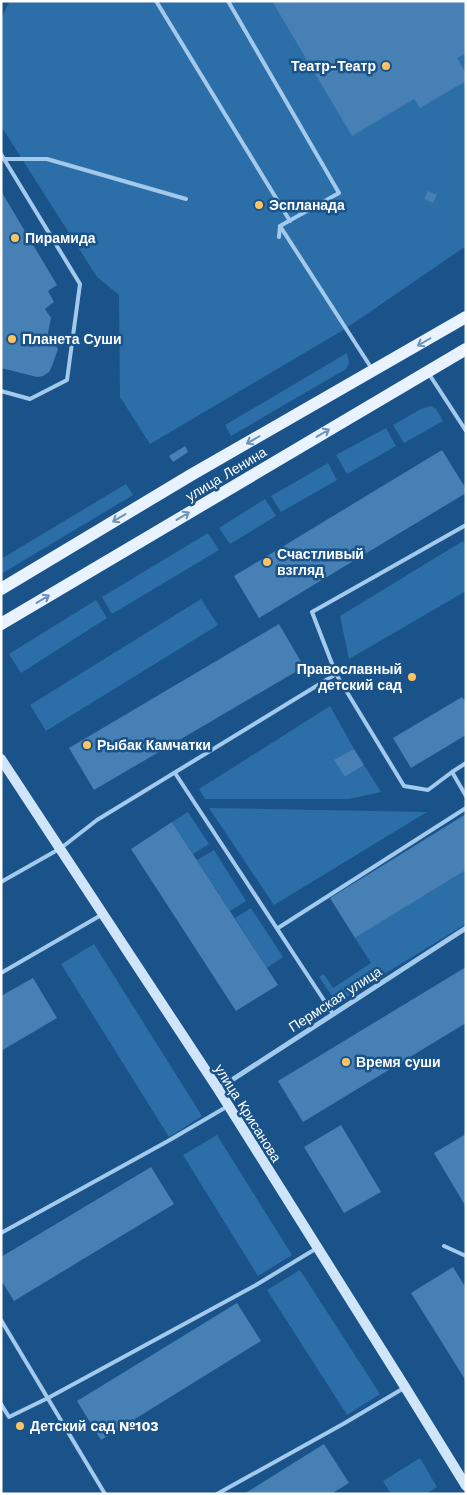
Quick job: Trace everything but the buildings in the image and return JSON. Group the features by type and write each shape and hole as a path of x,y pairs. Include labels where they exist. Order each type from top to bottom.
{"main road":[{"name":"улица Ленина","path":"1,589 191,475 466,317"},
{"name":"улица Ленина","path":"1,624 466,349"},
{"name":"улица Крисанова","path":"1,759 218,1089 466,1486"}],"street":[{"name":"Пермская улица","path":"218,1089 466,928"}],"lane":[{"path":"156,1 290,220"},
{"path":"228,1 338,193 280,226"},
{"path":"1,154 80,284 67,380 30,399 1,391"},
{"path":"3,158 47,159 186,200"},
{"path":"279,237 280,226"},
{"path":"280,226 373,371"},
{"path":"428,371 466,432"},
{"path":"466,525 312,612 336,674 404,786 428,790 466,763"},
{"path":"1,882 61,848 97,820 336,674"},
{"path":"452,772 466,796"},
{"path":"175,773 333,1014"},
{"path":"278,928 466,808"},
{"path":"1,973 104,914"},
{"path":"1,1233 228,1106"},
{"path":"444,1246 466,1256"},
{"path":"1,1404 9,1417 48,1398 256,1285 317,1248"},
{"path":"1,1320 105,1494"},
{"path":"217,1494 336,1428 405,1387"}],"shaded area":[{"name":"Эспланада","path":"10,1 466,1 466,246 345,329 150,444 120,397 119,295 97,277 1,126 1,18"},
{"path":"347,353 349,363 346,369 231,436 225,425"},
{"path":"431,406 436,409 443,421 404,443 393,425 421,409"},
{"path":"386,428 396,446 347,474 336,455"},
{"path":"328,463 337,480 281,512 271,496"},
{"path":"126,484 133,495 1,574 1,559"},
{"path":"265,499 276,516 230,544 219,528"},
{"path":"208,533 219,550 112,614 102,597"},
{"path":"463,541 466,546 466,591 349,659 340,616"},
{"path":"201,599 218,625 46,731 30,705"},
{"path":"96,600 107,618 21,673 9,654"},
{"path":"330,706 354,749 335,761 345,777 364,765 381,792 349,799 205,799 199,789"},
{"path":"209,808 427,812 274,905"},
{"path":"188,812 209,844 193,854 172,822"},
{"path":"214,850 246,901 230,911 197,860"},
{"path":"466,870 466,924 337,1003 319,977 324,974 333,988 371,963 355,938"},
{"path":"251,908 283,957 267,968 235,918"},
{"path":"94,944 202,1116 169,1137 61,964"},
{"path":"217,1135 292,1255 258,1276 183,1155"},
{"path":"300,1270 380,1394 347,1415 267,1290"},
{"path":"420,1458 437,1487 426,1494 391,1494 383,1481"}],"place":[{"name":"Театр-Театр","path":"386,66"},
{"name":"Эспланада","path":"259,205"},
{"name":"Пирамида","path":"15,238"},
{"name":"Планета Суши","path":"12,339"},
{"name":"Счастливый взгляд","path":"267,562"},
{"name":"Православный детский сад","path":"412,677"},
{"name":"Рыбак Камчатки","path":"87,745"},
{"name":"Время суши","path":"346,1062"},
{"name":"Детский сад №103","path":"20,1426"}]}
